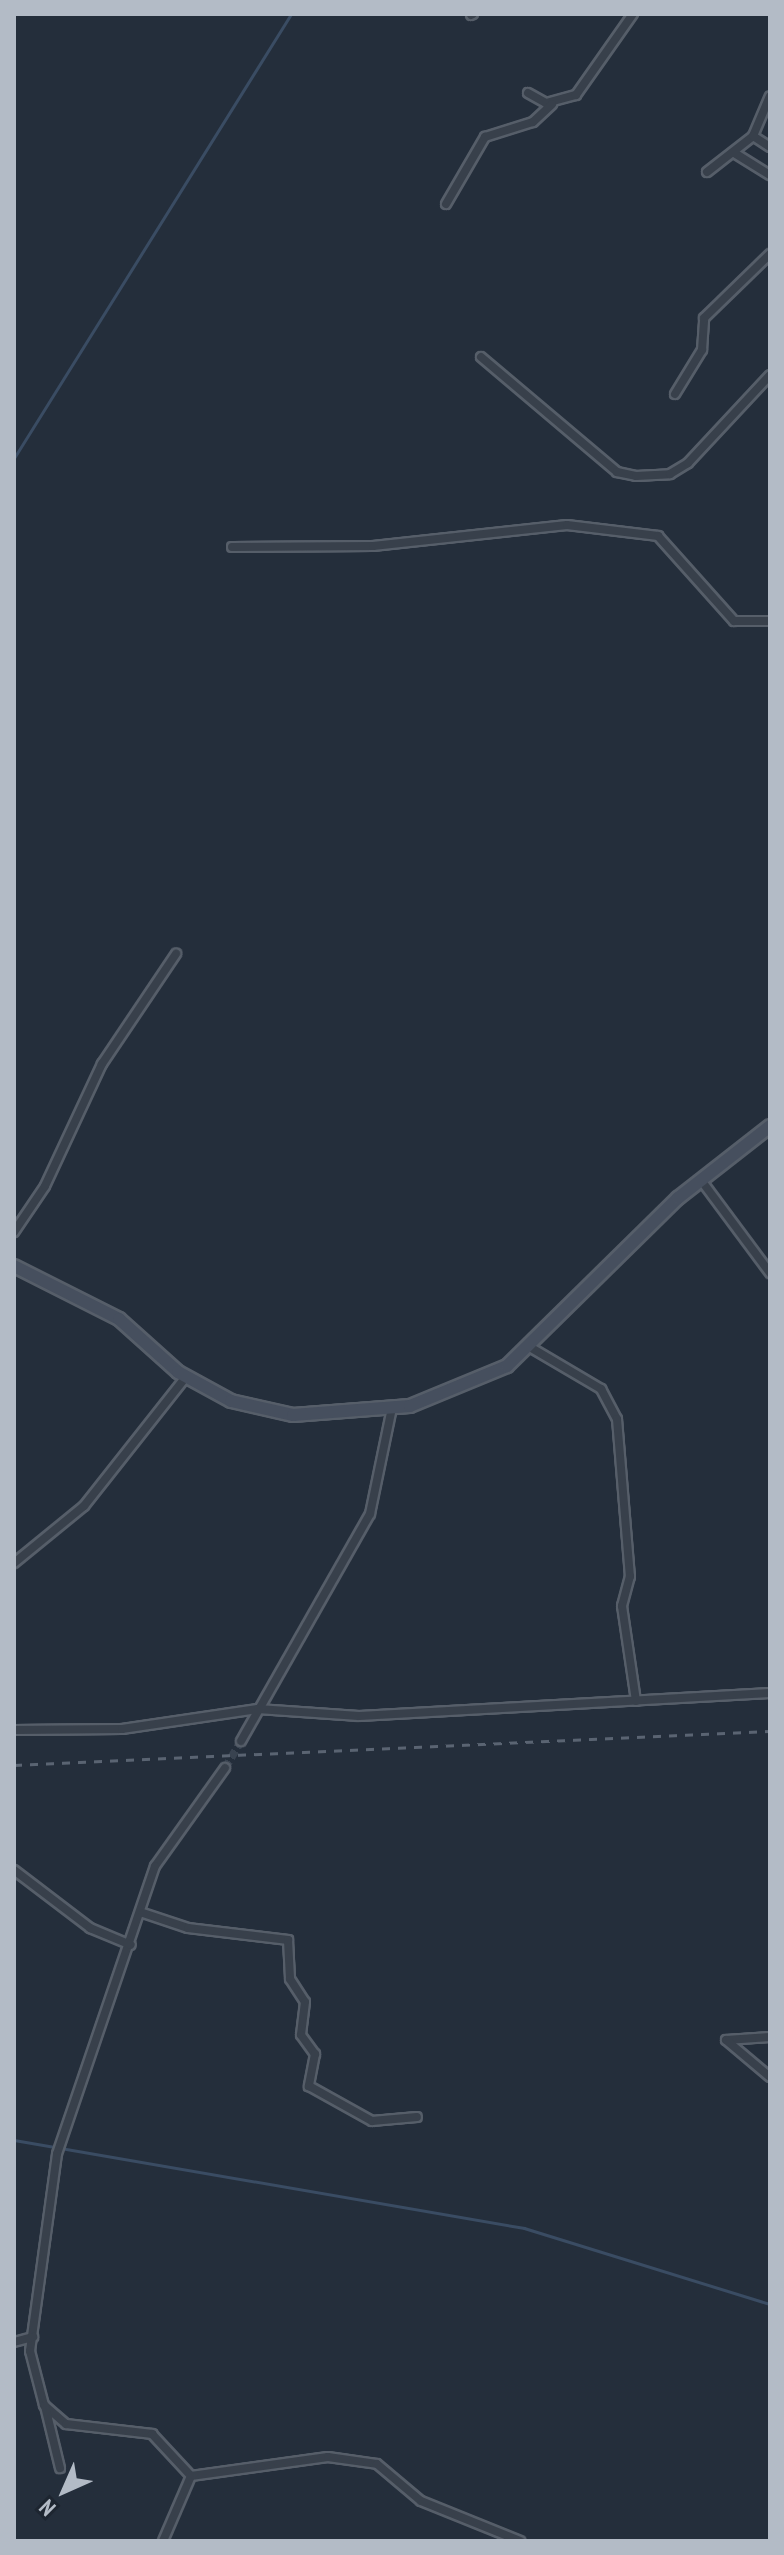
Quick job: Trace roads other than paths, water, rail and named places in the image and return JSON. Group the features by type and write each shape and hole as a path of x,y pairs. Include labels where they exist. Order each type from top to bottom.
{"street":[{"path":"446,204 490,133 533,122 552,104 587,85 633,14"},
{"path":"528,93 552,104"},
{"path":"707,172 736,154 753,136 770,96"},
{"path":"753,136 770,147"},
{"path":"736,154 770,175"},
{"path":"675,394 702,350 704,318 770,254"},
{"path":"481,357 617,472 636,476 670,474 688,463 770,375"},
{"path":"232,547 373,546 567,525 658,536 734,621 770,621"},
{"path":"14,1232 45,1186 102,1064 176,954"},
{"path":"14,1266 119,1319 186,1377 265,1413 392,1408 467,1388 528,1346 701,1180 770,1126"},
{"path":"701,1180 770,1273"},
{"path":"528,1346 601,1389 617,1419 630,1576 622,1606 636,1701"},
{"path":"14,1563 77,1514 186,1377"},
{"path":"241,1741 370,1514 392,1408"},
{"path":"14,1730 122,1729 258,1709 359,1716 770,1693"},
{"path":"60,2468 32,2367 49,2185 143,1913 155,1866 225,1768"},
{"path":"14,1870 42,1898 131,1945"},
{"path":"143,1913 188,1928 288,1940 290,1979 305,2002 301,2035 315,2054 309,2086 372,2121 417,2117"},
{"path":"770,2037 726,2040 770,2077"},
{"path":"14,2342 33,2337"},
{"path":"44,2405 66,2424 152,2434 191,2476"},
{"path":"191,2476 328,2457 377,2464 421,2501 520,2541"},
{"path":"163,2541 191,2476"}],"waterway":[{"path":"14,458 291,14"},
{"path":"14,2140 524,2228 770,2304"}],"tunnel":[{"path":"225,1768 241,1741"}],"railway":[{"path":"14,1765 770,1731"}]}
